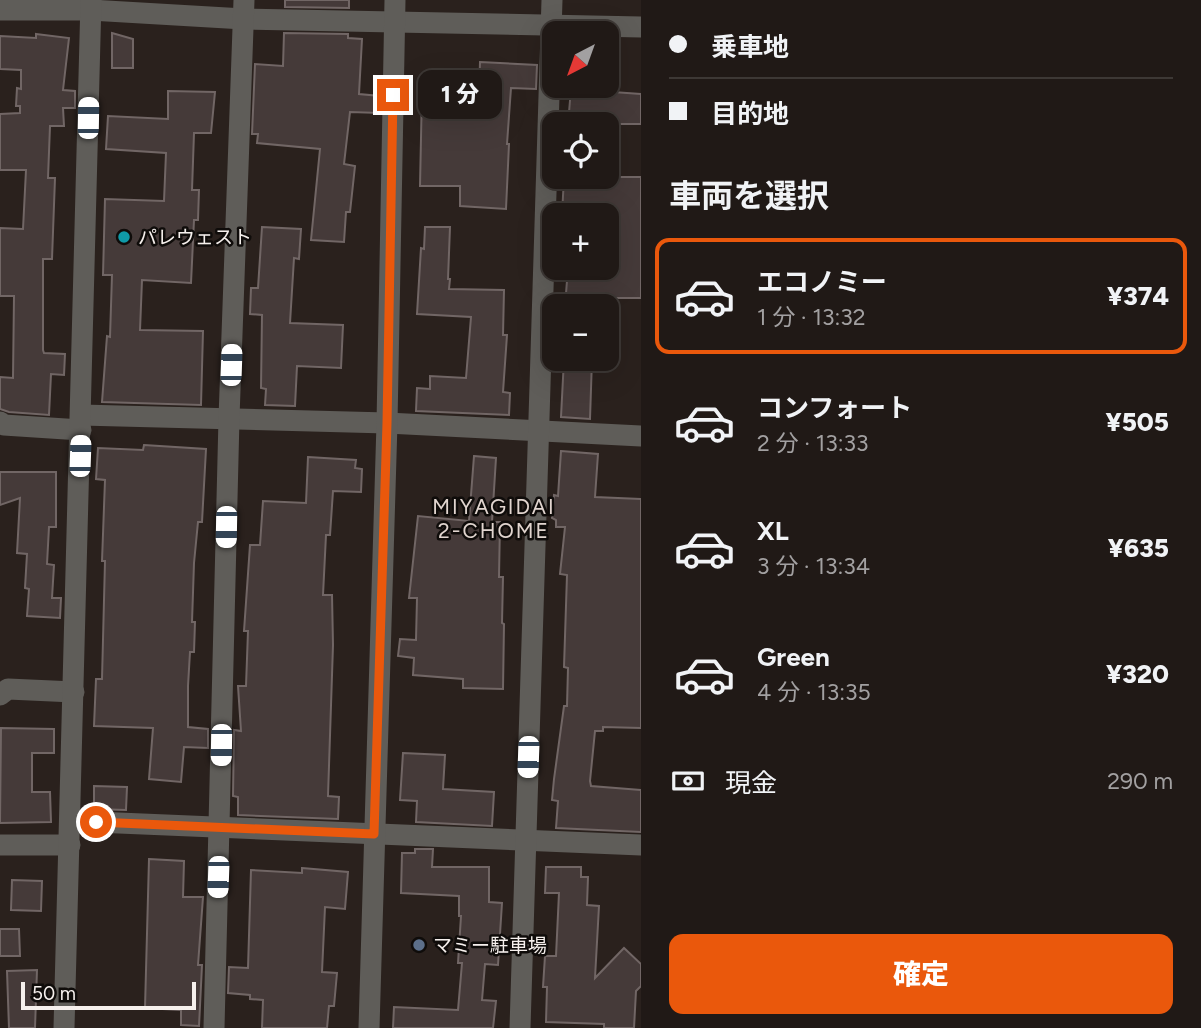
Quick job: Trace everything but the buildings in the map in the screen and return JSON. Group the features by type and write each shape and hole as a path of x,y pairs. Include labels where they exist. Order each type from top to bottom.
{"street":[{"path":"552,0 552,21"},
{"path":"0,10 90,5 395,10 542,24"},
{"path":"64,1028 90,5"},
{"path":"214,1028 229,418 244,9"},
{"path":"369,1028 387,423 395,10"},
{"path":"620,27 641,27"},
{"path":"520,1028 550,98"},
{"path":"0,422 4,425 229,418 641,436"},
{"path":"0,695 8,689 74,692"},
{"path":"71,821 641,845"},
{"path":"0,845 70,845"}],"place":[{"name":"パレウェスト","path":"124,237"},
{"name":"マミー駐車場","path":"419,945"}],"district":[{"name":"MIYAGIDAI 2-CHOME","path":"494,518"}],"route":[{"path":"96,822 374,834 387,423 393,95"}]}
